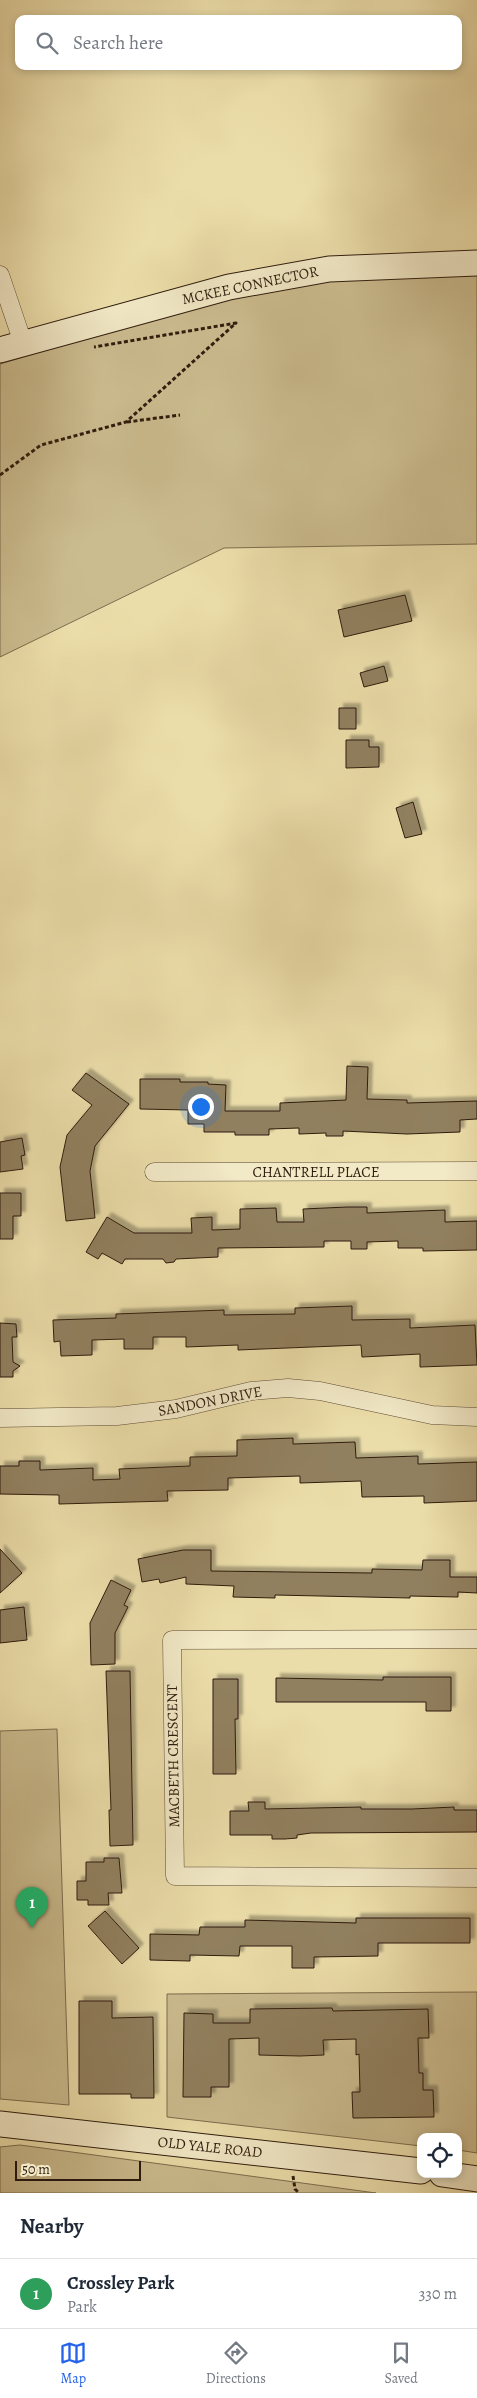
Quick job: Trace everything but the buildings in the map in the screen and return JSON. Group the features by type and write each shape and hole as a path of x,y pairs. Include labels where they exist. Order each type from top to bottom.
{"main road":[{"name":"MCKEE CONNECTOR","path":"11,346 229,286 329,269 477,264"},
{"name":"OLD YALE ROAD","path":"0,2124 417,2171"},
{"path":"462,2177 477,2180"}],"street":[{"path":"0,275 11,346"},
{"name":"CHANTRELL PLACE","path":"154,1172 477,1171"},
{"name":"SANDON DRIVE","path":"0,1418 117,1416 176,1409 252,1391 288,1388 320,1391 432,1415 477,1417"},
{"name":"MACBETH CRESCENT","path":"477,1639 172,1640 175,1876 477,1878"}],"path":[{"path":"86,349 236,322 126,422"},
{"path":"0,475 41,445 126,422 180,415"}],"shaded area":[{"path":"477,273 477,544 224,548 0,657 0,364 235,294 337,277"},
{"path":"57,1729 69,2105 0,2099 0,1731"},
{"path":"477,1992 477,2153 462,2151 462,2133 417,2133 417,2146 167,2117 167,1994"},
{"path":"20,2145 376,2193 0,2193 0,2147"}],"place":[{"name":"Crossley Park","path":"32,1928"}]}
